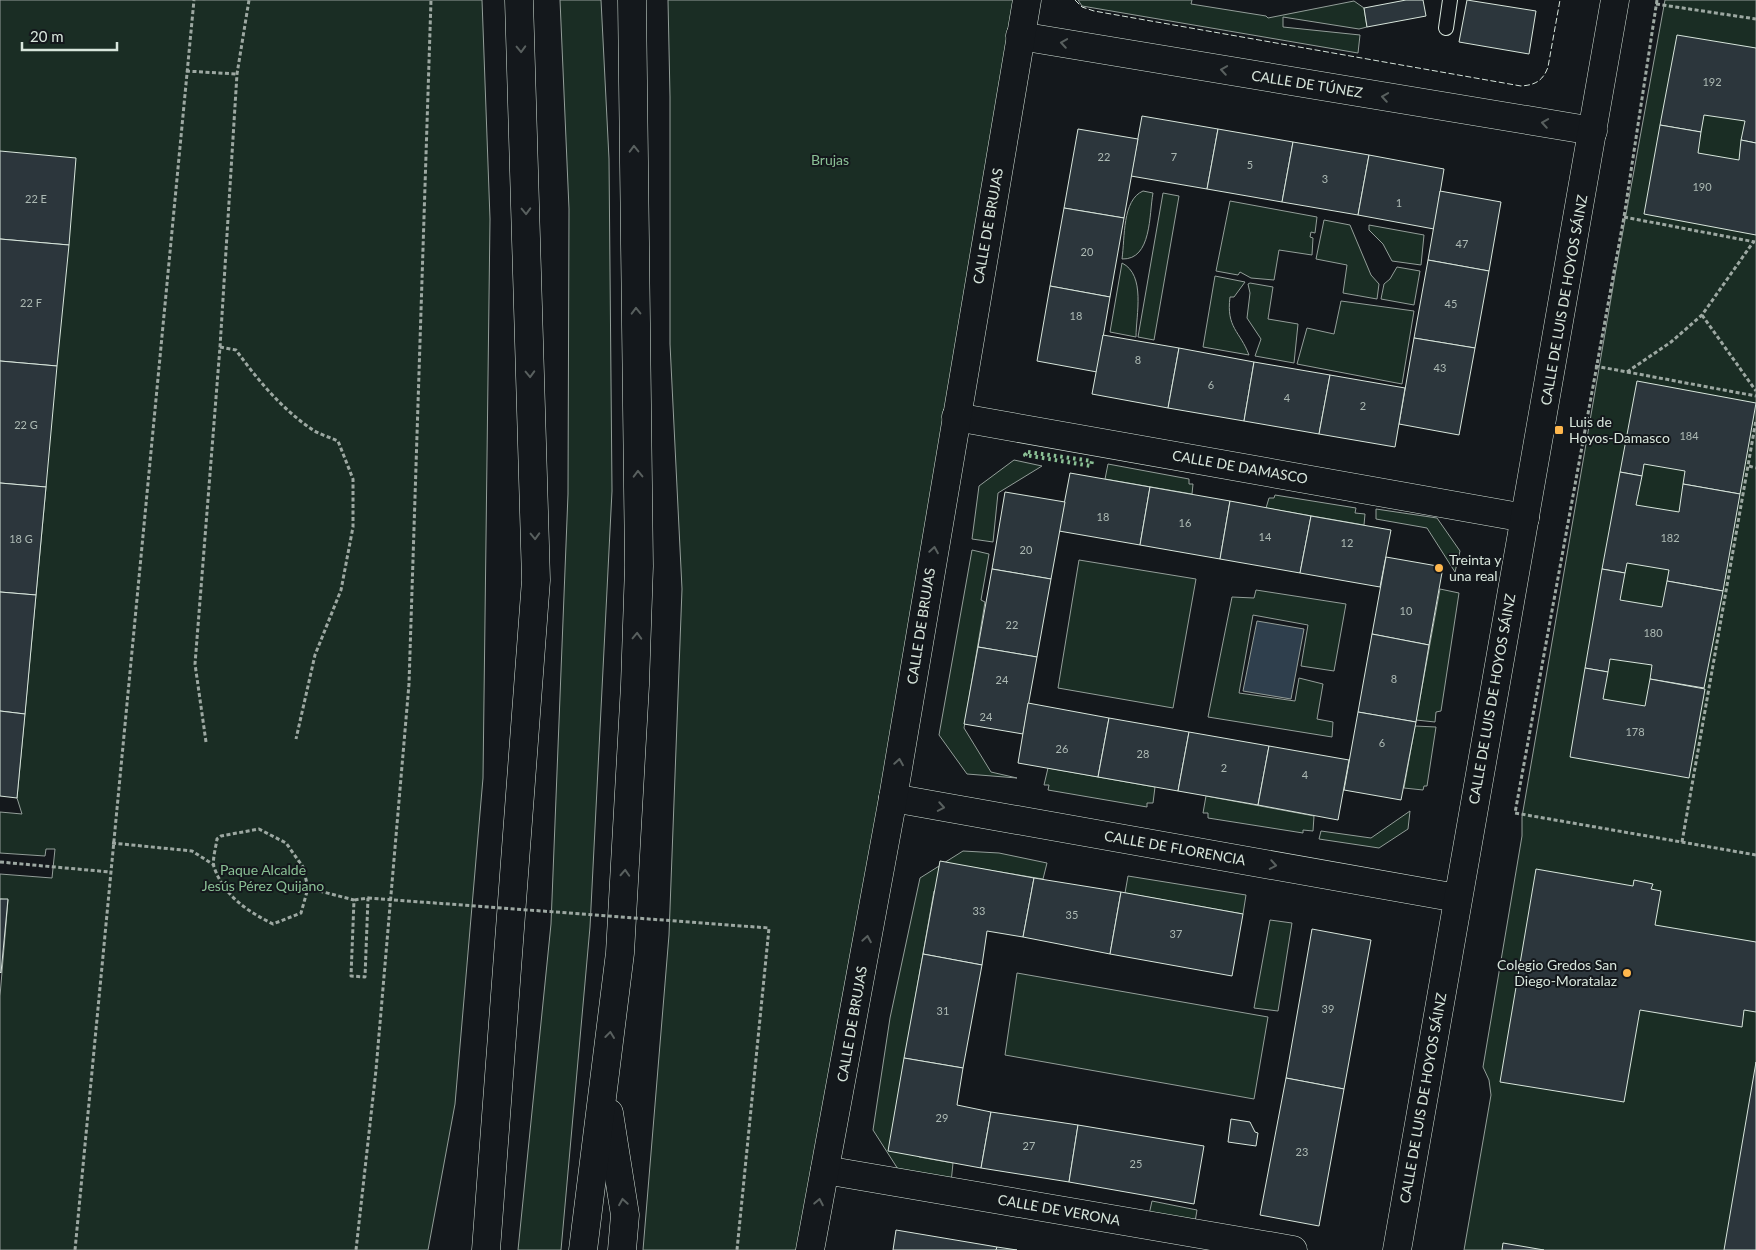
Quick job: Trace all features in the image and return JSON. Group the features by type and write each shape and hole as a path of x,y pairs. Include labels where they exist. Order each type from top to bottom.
{"main road":[{"path":"486,1250 536,580 520,0"},
{"path":"583,1250 620,953 635,685 638,576 632,0"},
{"name":"CALLE DE BRUJAS","path":"810,1250 893,798 1027,0"},
{"name":"CALLE DE LUIS DE HOYOS SÁINZ","path":"1397,1250 1615,0"},
{"name":"CALLE DE TÚNEZ","path":"1020,36 1593,132"},
{"name":"CALLE DE DAMASCO","path":"956,417 1525,518"},
{"name":"CALLE DE FLORENCIA","path":"893,798 1457,898"},
{"path":"604,1083 625,1215 622,1250"},
{"name":"CALLE DE VERONA","path":"825,1170 1293,1250"}],"lane":[{"path":"1446,28 1450,0"}],"path":[{"path":"75,1250 112,843 194,0"},
{"path":"206,742 195,664 220,347 236,74 248,0"},
{"path":"356,1250 376,1070 409,684 431,0"},
{"path":"1756,19 1656,2 1624,217 1595,366 1516,813 1756,855"},
{"path":"186,71 236,74"},
{"path":"1624,217 1755,242 1702,315 1671,342 1627,372"},
{"path":"1702,315 1756,391"},
{"path":"220,347 236,350 251,370 294,415 311,429 338,442 353,479 353,527 341,590 315,655 296,739"},
{"path":"1595,366 1756,396"},
{"path":"1682,842 1756,420"},
{"path":"1749,466 1756,468"},
{"path":"112,843 192,851 214,865 228,892 249,913 273,924 301,913 308,888 303,868 286,843 259,829 221,836 217,839 214,865"},
{"path":"0,862 110,872"},
{"path":"308,888 354,900 368,898 768,928 737,1250"},
{"path":"354,900 351,976 365,977 368,898"}],"green space":[{"name":"Paque Alcalde Jesús Pérez Quijano","path":"0,0 482,0 490,219 483,778 455,1104 428,1250 0,1250 0,996 8,900 0,899 0,874 52,878 55,849 46,849 45,856 0,853 0,812 22,814 17,798 46,487 0,151"},
{"path":"560,0 601,0 609,159 612,491 590,927 561,1250 518,1250 551,924 568,494 569,209"},
{"name":"Brujas","path":"668,0 1019,0 801,1250 643,1250 669,935 682,589 670,344"},
{"path":"1078,0 1192,0 1191,4 1266,16 1268,18 1354,1 1364,8 1367,27 1359,29 1283,17 1283,27 1360,35 1358,53 1082,6"},
{"path":"1665,0 1756,0 1756,1250 1464,1250 1491,1095 1489,1080 1483,1067 1522,836 1522,817 1615,275"},
{"path":"1143,191 1153,193 1144,244 1139,252 1132,257 1122,259 1128,211 1131,202"},
{"path":"1163,193 1179,196 1154,340 1138,337"},
{"path":"1230,201 1317,217 1315,233 1311,232 1310,237 1313,238 1312,255 1279,250 1274,280 1251,278 1240,272 1238,275 1216,271"},
{"path":"1324,220 1350,225 1371,275 1379,284 1377,299 1343,293 1347,265 1316,259"},
{"path":"1369,225 1424,235 1421,265 1392,261 1383,244 1369,230"},
{"path":"1122,263 1129,269 1137,286 1136,337 1110,332"},
{"path":"1397,267 1420,271 1414,305 1381,299 1384,284 1390,279"},
{"path":"1215,276 1245,282 1234,297 1230,297 1229,307 1232,323 1249,355 1203,347"},
{"path":"1248,284 1273,287 1268,319 1298,324 1294,363 1255,356 1261,339 1247,318 1250,293"},
{"path":"1341,301 1414,311 1402,384 1297,364 1307,328 1334,334"},
{"path":"1014,460 1042,466 998,493 993,542 972,539 979,486"},
{"path":"1108,464 1189,479 1189,484 1193,484 1192,494 1105,479"},
{"path":"1275,495 1356,508 1355,513 1365,514 1364,525 1266,508 1269,498 1274,498"},
{"path":"1376,509 1437,518 1460,551 1455,572 1427,528 1376,519"},
{"path":"972,550 989,554 981,600 985,602 964,728 991,772 1017,778 967,774 939,735"},
{"path":"1079,560 1196,579 1173,708 1058,688"},
{"path":"1440,589 1459,593 1441,711 1436,712 1435,722 1416,720"},
{"path":"1256,590 1346,604 1334,671 1301,666 1308,625 1253,615 1239,693 1295,701 1299,678 1323,684 1317,719 1333,722 1332,737 1208,717 1232,597 1254,598"},
{"path":"1415,726 1436,727 1427,786 1424,786 1423,790 1404,788"},
{"path":"1048,768 1155,787 1153,803 1147,803 1147,807 1048,790 1049,785 1044,785"},
{"path":"1206,796 1314,816 1313,831 1303,830 1303,833 1208,818 1208,813 1203,813"},
{"path":"1410,811 1408,829 1379,848 1319,839 1321,831 1371,838"},
{"path":"963,851 999,853 1047,863 1043,879 970,867 934,891 893,1125 919,1157 953,1163 951,1183 903,1177 873,1130 890,1018 920,878"},
{"path":"1128,876 1246,895 1243,914 1125,893"},
{"path":"1270,920 1292,923 1278,1011 1254,1008"},
{"path":"1017,973 1268,1017 1254,1099 1005,1055"},
{"path":"1152,1201 1197,1210 1194,1228 1148,1219"}],"water":[{"path":"1257,621 1304,629 1291,699 1243,691"}],"building":[{"path":"1406,0 1423,0 1426,16 1367,27 1364,8"},
{"path":"1467,0 1536,11 1529,54 1459,42"},
{"path":"1677,35 1756,48 1756,143 1741,140 1745,121 1704,115 1701,132 1660,125"},
{"path":"1142,116 1218,129 1207,189 1131,176"},
{"path":"1660,125 1701,132 1698,153 1739,160 1741,140 1756,143 1756,235 1644,214"},
{"path":"1078,129 1138,139 1124,218 1064,208"},
{"path":"1218,129 1293,142 1282,202 1207,189"},
{"path":"1293,142 1369,155 1358,215 1282,202"},
{"path":"0,151 76,158 69,245 0,239"},
{"path":"1369,155 1444,169 1434,229 1358,215"},
{"path":"1440,191 1501,202 1489,271 1428,260"},
{"path":"1064,208 1124,218 1110,297 1050,286"},
{"path":"0,239 69,245 57,366 0,361"},
{"path":"1428,260 1489,271 1475,348 1414,338"},
{"path":"1050,286 1110,297 1097,372 1037,361"},
{"path":"1103,335 1179,348 1168,408 1092,394"},
{"path":"1414,338 1475,348 1459,435 1399,424"},
{"path":"1179,348 1254,362 1244,421 1168,408"},
{"path":"0,361 57,366 46,487 0,483"},
{"path":"1254,362 1330,375 1319,434 1244,421"},
{"path":"1330,375 1405,388 1395,447 1319,434"},
{"path":"1637,381 1756,403 1740,494 1683,484 1685,471 1644,464 1642,476 1620,472"},
{"path":"1620,472 1642,476 1636,505 1679,512 1683,484 1740,494 1723,591 1667,581 1669,570 1627,563 1625,573 1602,569"},
{"path":"1070,473 1150,487 1140,545 1059,531"},
{"path":"0,483 46,487 36,595 0,592"},
{"path":"1150,487 1230,501 1220,559 1140,545"},
{"path":"1005,492 1065,502 1051,579 992,569"},
{"path":"1230,501 1311,516 1300,573 1220,559"},
{"path":"1311,516 1391,530 1380,587 1300,573"},
{"path":"1386,557 1443,567 1429,645 1372,634"},
{"path":"992,569 1051,579 1037,657 978,647"},
{"path":"1602,569 1625,573 1620,600 1662,607 1667,581 1723,591 1704,688 1650,679 1652,665 1610,659 1608,672 1585,668"},
{"path":"0,592 36,595 25,714 0,711"},
{"path":"1372,634 1429,645 1416,722 1358,712"},
{"path":"978,647 1037,657 1023,734 964,724"},
{"path":"1585,668 1608,672 1603,699 1645,706 1650,679 1705,689 1689,778 1570,757"},
{"path":"1028,703 1109,718 1098,777 1018,763"},
{"path":"0,711 25,714 17,798 0,796"},
{"path":"1358,712 1416,722 1401,800 1344,790"},
{"path":"1109,718 1189,732 1178,791 1098,777"},
{"path":"1189,732 1269,746 1258,805 1178,791"},
{"path":"1269,746 1349,760 1338,820 1258,805"},
{"path":"940,861 1034,878 1023,937 987,931 982,965 923,954"},
{"path":"1536,869 1633,886 1634,880 1653,884 1651,889 1661,891 1655,925 1756,942 1756,1012 1744,1010 1742,1027 1640,1010 1624,1102 1500,1082"},
{"path":"1034,878 1121,892 1110,954 1023,937"},
{"path":"1121,892 1243,914 1232,976 1110,954"},
{"path":"0,899 8,899 1,973 0,972"},
{"path":"1312,929 1371,940 1344,1089 1286,1078"},
{"path":"923,954 982,965 963,1068 904,1058"},
{"path":"904,1058 963,1068 957,1105 991,1112 981,1168 888,1151"},
{"path":"1756,1062 1756,1250 1724,1250"},
{"path":"1286,1078 1344,1089 1319,1226 1260,1215"},
{"path":"991,1112 1078,1125 1069,1182 981,1168"},
{"path":"1231,1119 1250,1122 1255,1132 1258,1133 1256,1146 1228,1142"},
{"path":"1078,1125 1204,1146 1194,1204 1069,1182"},
{"path":"896,1230 997,1247 996,1250 893,1250"},
{"path":"1503,1243 1544,1250 1502,1250"},
{"path":"997,1247 1017,1250 996,1250"}],"hedge":[{"path":"1028,452 1092,461 1091,466 1025,455 1028,452"}],"fence":[{"path":"1075,0 1082,7 1094,11 1521,86 1530,85 1538,81 1546,72 1560,0"}],"place":[{"name":"Luis de Hoyos-Damasco","path":"1559,430"},
{"name":"Treinta y una real","path":"1439,568"},
{"name":"Colegio Gredos San Diego-Moratalaz","path":"1627,973"}]}
